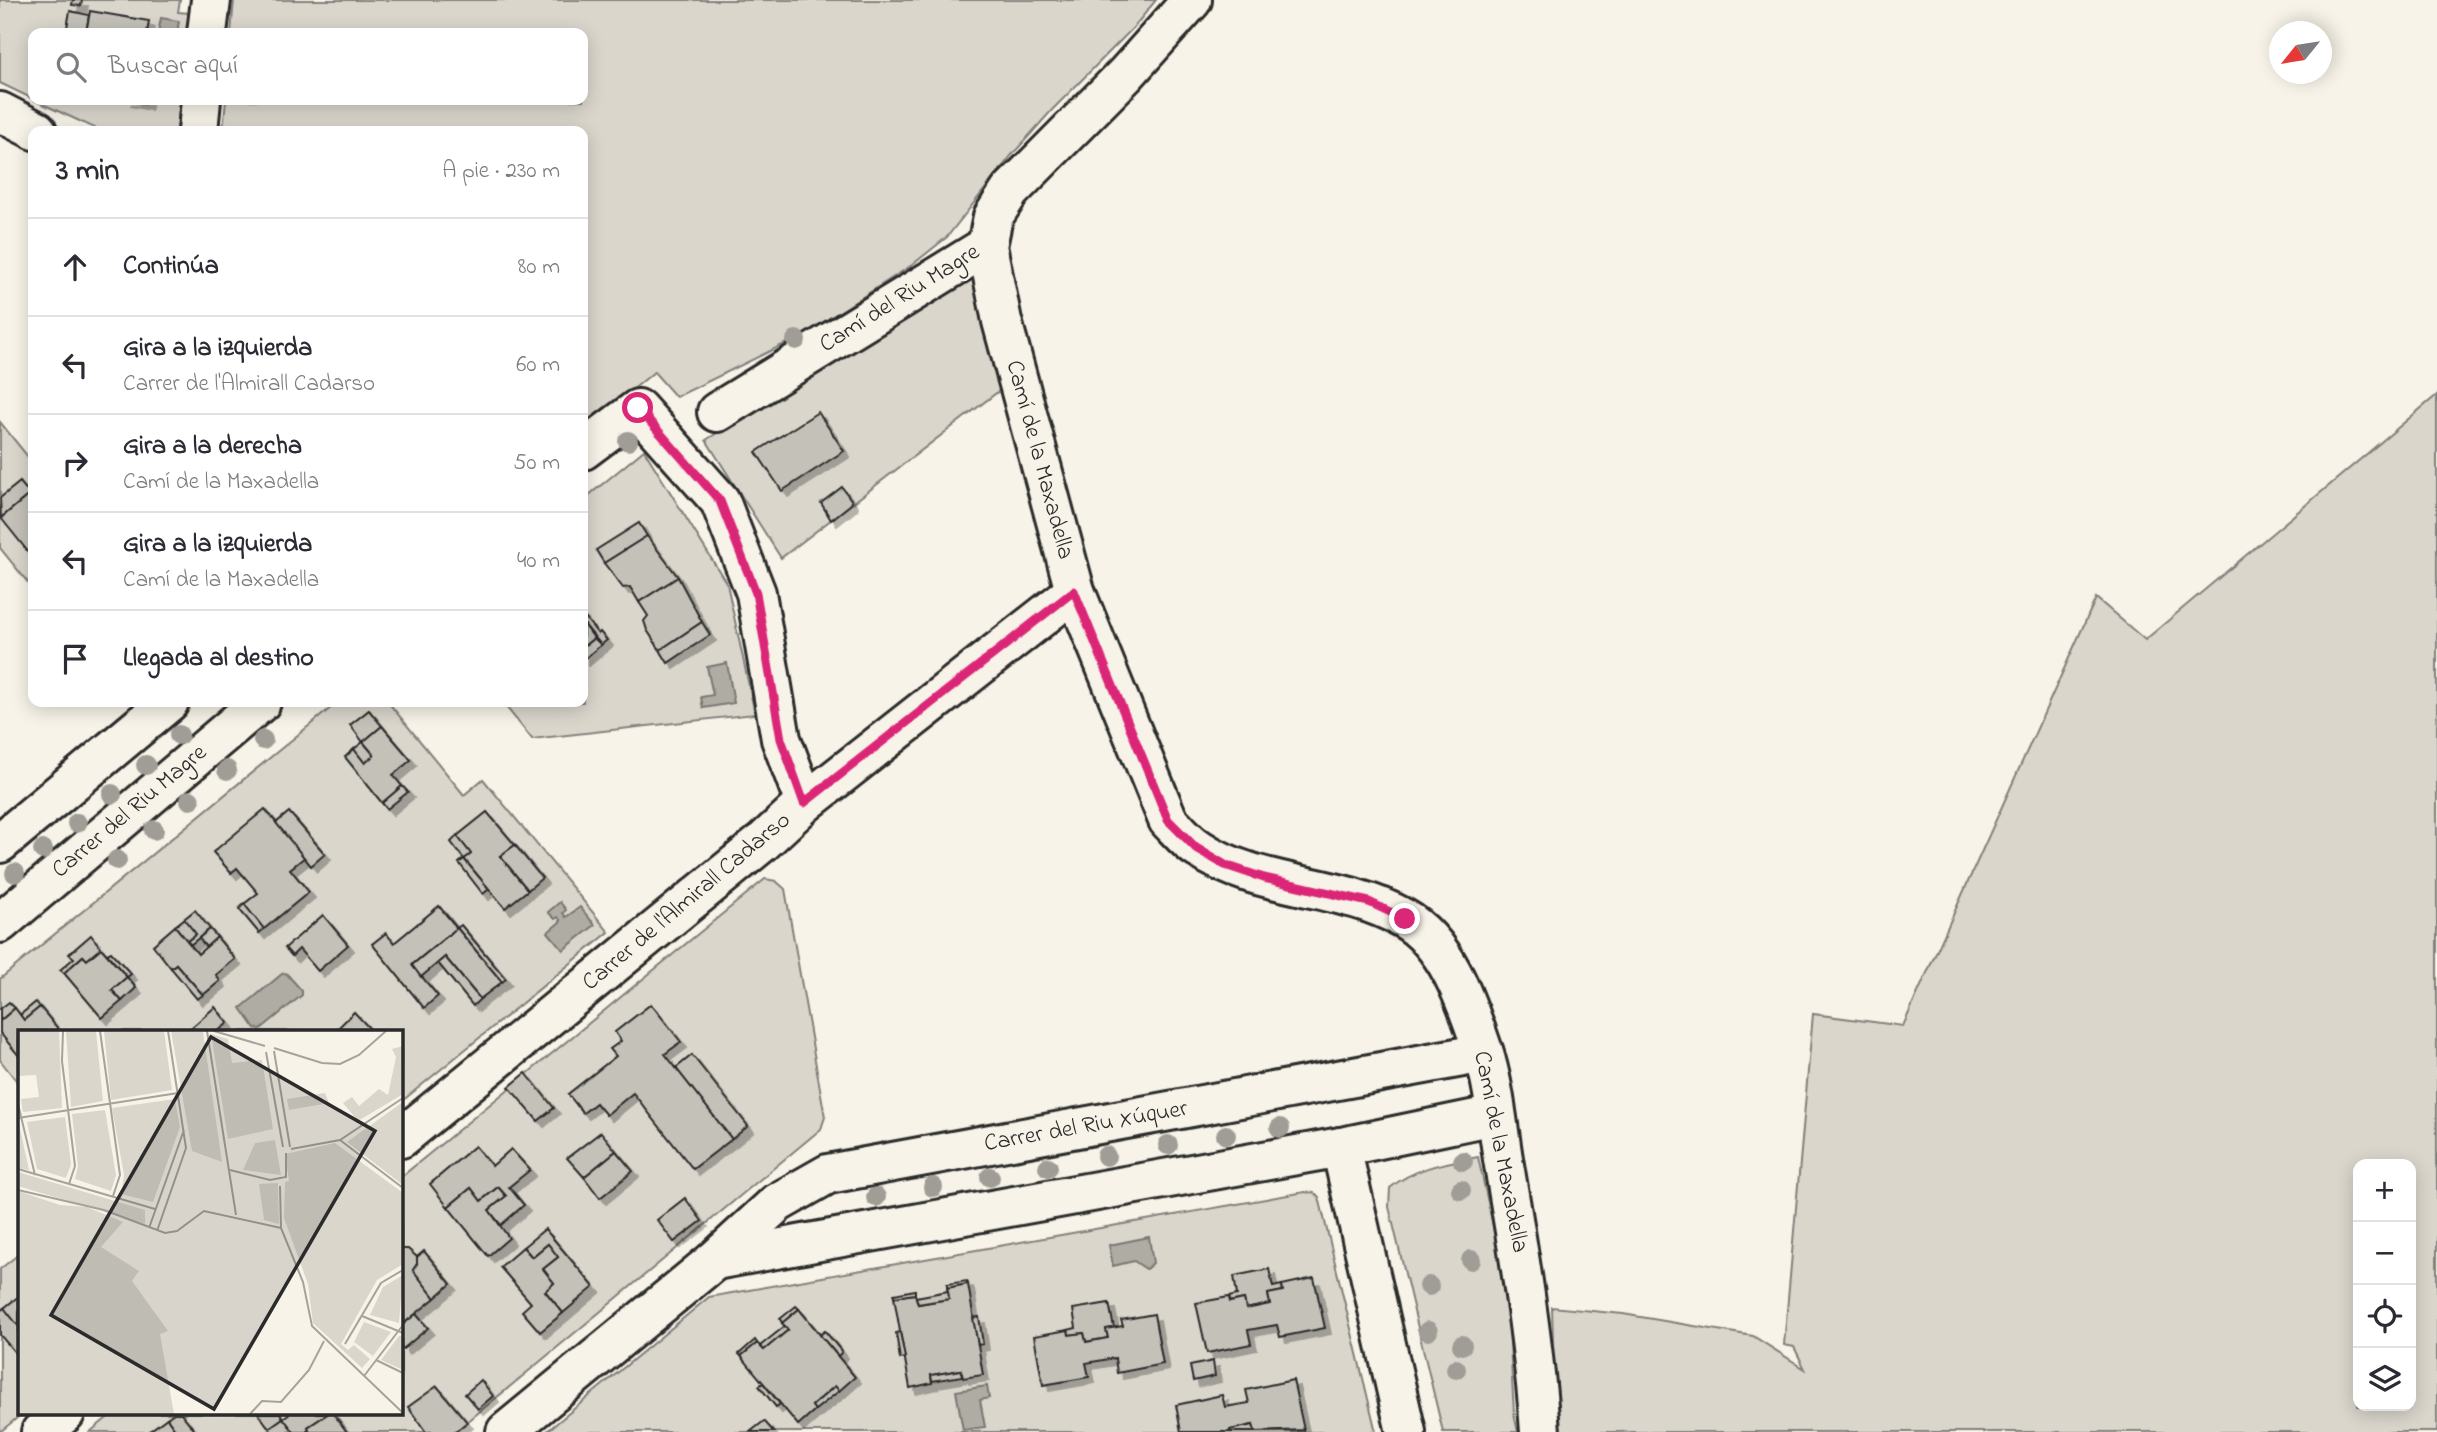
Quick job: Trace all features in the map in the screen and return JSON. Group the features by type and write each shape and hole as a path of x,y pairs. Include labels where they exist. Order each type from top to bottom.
{"street":[{"path":"208,28 211,0"},
{"name":"Camí del Riu Magre","path":"717,412 987,246 993,217 1010,191 1126,74 1192,0"},
{"path":"198,126 201,105"},
{"path":"0,112 28,126"},
{"name":"Camí de la Maxadella","path":"987,246 1006,334 1074,591 1168,820 1196,848 1225,865 1264,878 1369,902 1405,919 1438,949 1460,990 1484,1054 1522,1271 1535,1363 1540,1432"},
{"path":"588,446 638,408 720,501 756,593 781,739 804,803"},
{"name":"Carrer de l'Almirall Cadarso","path":"402,1137 763,842 804,803 1074,591"},
{"path":"0,843 163,707"},
{"name":"Carrer del Riu Magre","path":"0,923 255,707"},
{"name":"Carrer del Riu Xúquer","path":"506,1432 715,1260 777,1203 828,1174 1484,1054"},
{"name":"Carrer del Riu Xúquer","path":"715,1260 1341,1147 1495,1115"},
{"path":"1341,1147 1406,1432"},
{"path":"41,1432 64,1414"}],"shaded area":[{"path":"0,0 180,0 178,12 189,13 188,28 28,28 28,97 0,83"},
{"path":"234,0 1156,0 1134,27 1011,156 947,237 912,265 805,334 676,397 654,372 588,427 588,126 223,126 226,105 588,105 588,28 231,28"},
{"path":"161,18 179,21 178,28 159,28"},
{"path":"45,105 180,105 177,126 90,126"},
{"path":"974,273 1004,387 781,558 706,440"},
{"path":"2437,395 2437,1432 1552,1432 1552,1307 1623,1314 1753,1336 1805,1369 1794,1347 1784,1345 1813,1014 1903,1026 2096,598 2145,640"},
{"path":"0,422 28,457 28,583 0,548"},
{"path":"644,450 727,584 755,714 532,739 506,707 588,707 588,496"},
{"path":"727,663 734,703 703,708 701,697 713,695 707,667"},
{"path":"332,707 392,707 464,795 483,779 609,932 402,1101 402,1030 18,1030 18,1083 0,1060 0,979"},
{"path":"765,879 776,881 785,889 825,1117 821,1129 455,1432 90,1432 112,1414 402,1414 402,1176"},
{"path":"560,902 566,910 563,913 566,917 580,907 595,925 563,950 548,932 561,921 548,912"},
{"path":"286,973 302,991 302,995 261,1029 255,1028 241,1008"},
{"path":"1478,1157 1507,1290 1514,1414 1518,1432 1443,1432 1389,1207 1390,1188 1410,1175 1431,1167"},
{"path":"1305,1192 1319,1197 1376,1432 546,1432 709,1297"},
{"path":"1149,1237 1153,1263 1146,1269 1134,1261 1113,1266 1109,1245"},
{"path":"18,1255 18,1414 22,1414 0,1432 0,1269"},
{"path":"987,1386 989,1398 980,1400 985,1427 963,1430 956,1391"}],"building":[{"path":"73,0 82,0 81,6 72,5"},
{"path":"70,11 89,15 87,28 67,28"},
{"path":"90,11 149,21 148,28 87,28"},
{"path":"818,412 844,451 782,491 756,452"},
{"path":"20,482 28,492 28,496 1,518 0,498"},
{"path":"842,487 852,501 851,504 831,520 821,503"},
{"path":"28,496 28,552 1,518"},
{"path":"639,523 647,536 604,563 596,550"},
{"path":"647,536 678,577 639,602 630,587 623,588 604,563"},
{"path":"678,577 702,622 660,650 647,630 644,621 648,616 639,602"},
{"path":"588,621 607,640 601,645 588,629"},
{"path":"702,622 710,635 668,663 660,650"},
{"path":"588,630 594,638 588,643"},
{"path":"594,638 601,645 588,656 588,643"},
{"path":"369,710 382,726 363,742 350,725"},
{"path":"382,726 411,760 393,775 402,786 382,803 345,757 354,749 365,763 374,755 363,742"},
{"path":"363,742 374,755 365,763 354,749"},
{"path":"402,786 408,792 387,809 382,803"},
{"path":"265,809 305,857 290,869 309,892 264,929 244,904 258,893 237,868 231,873 213,852"},
{"path":"289,812 325,854 311,866 276,823"},
{"path":"487,812 515,845 500,856 528,890 505,908 464,859 471,854 457,836"},
{"path":"457,836 471,854 464,859 451,842"},
{"path":"515,845 542,878 528,890 500,856"},
{"path":"464,859 489,889 483,894 459,863"},
{"path":"244,904 264,929 259,933 239,909"},
{"path":"439,906 457,928 412,965 438,996 424,1008 372,944 386,933 394,943"},
{"path":"195,910 210,929 190,945 187,941 196,934 184,919"},
{"path":"323,915 348,945 318,971 299,949 292,956 285,948"},
{"path":"184,919 196,934 187,941 175,926"},
{"path":"461,925 506,979 502,982 457,928"},
{"path":"175,926 198,954 217,937 235,959 216,975 220,981 203,995 176,964 171,968 153,945"},
{"path":"457,928 502,982 480,999 445,957 421,977 412,965"},
{"path":"210,929 217,937 206,947 199,938"},
{"path":"91,935 101,948 87,960 83,956 64,973 60,970 74,958 69,954"},
{"path":"101,948 127,977 112,990 122,1001 102,1018 64,973 83,956 87,960"},
{"path":"111,952 131,974 127,977 107,954"},
{"path":"445,957 480,999 473,1006 438,963"},
{"path":"176,964 203,995 197,999 171,968"},
{"path":"127,977 136,988 122,1001 112,990"},
{"path":"9,1002 15,1008 0,1021 0,1009"},
{"path":"36,1002 40,1007 24,1020 20,1015"},
{"path":"651,1004 681,1042 665,1054 732,1139 693,1169 633,1093 606,1115 596,1103 583,1113 568,1094 616,1056 610,1049 621,1041 615,1032"},
{"path":"40,1007 59,1030 18,1030 18,1055 0,1033 0,1021 15,1008 24,1020"},
{"path":"215,1007 228,1023 219,1030 194,1030 192,1027"},
{"path":"354,1012 371,1030 336,1030"},
{"path":"692,1055 748,1126 732,1139 676,1068"},
{"path":"526,1073 554,1108 538,1121 509,1087"},
{"path":"601,1132 616,1151 584,1177 567,1158"},
{"path":"475,1146 492,1166 511,1149 530,1170 509,1187 524,1205 501,1225 489,1210 506,1196 498,1187 481,1201 471,1188 448,1207 430,1184"},
{"path":"616,1151 633,1171 600,1198 584,1177"},
{"path":"498,1187 506,1196 489,1210 509,1238 488,1256 448,1207 471,1188 481,1201"},
{"path":"685,1198 702,1221 674,1242 657,1220"},
{"path":"545,1229 594,1287 563,1313 545,1291 554,1283 543,1269 558,1257 548,1244 532,1257 523,1247"},
{"path":"548,1244 558,1257 543,1269 554,1283 545,1291 563,1313 540,1332 522,1311 531,1303 500,1267 523,1247 532,1257"},
{"path":"402,1249 408,1249 417,1257 413,1270 435,1298 402,1325"},
{"path":"424,1251 451,1284 435,1298 413,1270 417,1257"},
{"path":"1269,1269 1273,1287 1282,1285 1283,1291 1268,1294 1270,1304 1246,1309 1244,1299 1230,1302 1229,1297 1237,1295 1234,1276"},
{"path":"1314,1278 1325,1328 1280,1337 1277,1325 1248,1330 1251,1344 1207,1353 1196,1303 1229,1297 1230,1302 1244,1299 1246,1309 1270,1304 1268,1294 1283,1291 1282,1285"},
{"path":"967,1281 968,1284 947,1288 947,1284"},
{"path":"968,1284 983,1375 963,1378 961,1370 931,1375 932,1383 910,1388 894,1297 915,1294 918,1304 949,1299 947,1288"},
{"path":"915,1290 915,1294 894,1297 894,1294"},
{"path":"948,1291 949,1299 918,1304 916,1297"},
{"path":"18,1297 18,1326 4,1308"},
{"path":"1109,1303 1114,1328 1106,1329 1108,1338 1086,1342 1084,1333 1069,1335 1068,1330 1076,1328 1073,1309"},
{"path":"796,1306 799,1309 782,1323 780,1319"},
{"path":"4,1308 18,1326 17,1355 0,1335 0,1311"},
{"path":"799,1309 855,1377 839,1391 835,1386 812,1406 815,1410 798,1425 741,1356 757,1343 764,1350 788,1330 782,1323"},
{"path":"416,1314 428,1328 403,1349 402,1325"},
{"path":"1154,1314 1163,1364 1117,1373 1115,1358 1086,1363 1089,1377 1043,1385 1034,1336 1068,1330 1069,1335 1084,1333 1086,1342 1108,1338 1106,1329 1123,1326 1121,1320"},
{"path":"979,1317 983,1344 978,1345 973,1318"},
{"path":"785,1326 788,1330 764,1350 760,1346"},
{"path":"825,1331 842,1352 838,1356 820,1335"},
{"path":"900,1332 905,1358 900,1359 896,1333"},
{"path":"755,1340 757,1343 741,1356 739,1354"},
{"path":"1213,1361 1215,1376 1193,1381 1190,1366"},
{"path":"961,1370 962,1376 932,1381 931,1375"},
{"path":"481,1380 493,1396 478,1409 465,1394"},
{"path":"1293,1380 1304,1430 1255,1432 1253,1425 1230,1432 1181,1432 1176,1405 1222,1395 1225,1407 1249,1403 1246,1390"},
{"path":"763,1383 780,1404 776,1407 759,1386"},
{"path":"437,1386 467,1422 455,1432 426,1432 408,1407"},
{"path":"835,1386 839,1391 815,1410 812,1406"},
{"path":"173,1414 182,1414 196,1432 177,1432 167,1418"},
{"path":"259,1414 281,1414 283,1418 269,1428"},
{"path":"289,1414 328,1414 308,1427 306,1432 294,1432 283,1418"},
{"path":"328,1414 334,1414 347,1432 306,1432 308,1427"},
{"path":"167,1418 177,1432 148,1432"},
{"path":"283,1418 294,1432 272,1432 269,1428"},
{"path":"764,1421 774,1432 750,1432"},
{"path":"1253,1425 1255,1432 1230,1432 1230,1430"}],"route":[{"path":"638,408 720,501 756,593 781,739 804,803 1074,591 1168,820 1196,848 1225,865 1264,878 1369,902 1405,919"}]}
